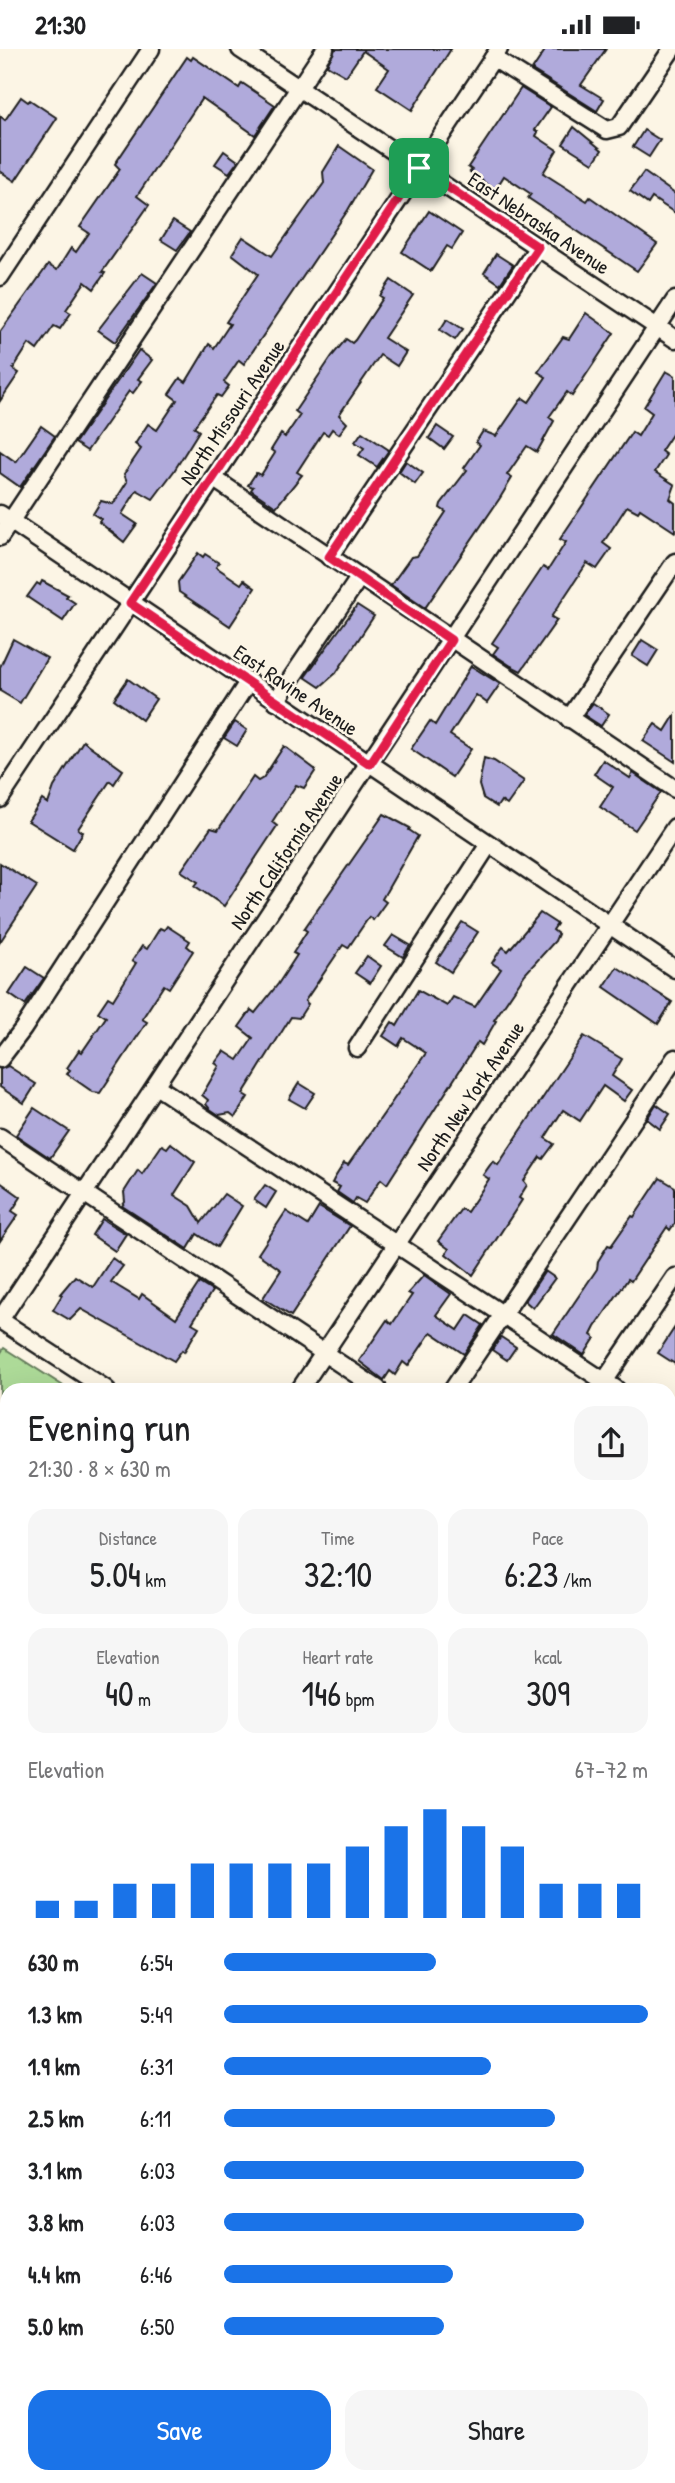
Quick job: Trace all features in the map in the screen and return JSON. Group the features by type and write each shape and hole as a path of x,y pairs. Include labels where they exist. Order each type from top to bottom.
{"street":[{"path":"0,277 151,49"},
{"name":"East Nebraska Avenue","path":"240,49 675,339"},
{"path":"0,537 5,518 325,49"},
{"path":"496,53 607,130 619,127 672,49"},
{"name":"North Missouri Avenue","path":"0,799 496,53"},
{"path":"329,557 538,247"},
{"name":"North California Avenue","path":"0,1320 675,300"},
{"path":"214,478 675,789"},
{"name":"East Ravine Avenue","path":"5,518 675,969"},
{"path":"569,719 675,562"},
{"path":"276,701 359,578"},
{"path":"0,1059 23,1029 248,683"},
{"name":"North New York Avenue","path":"304,1383 675,827"},
{"path":"357,1048 489,844"},
{"path":"457,1383 675,1058"},
{"path":"156,1086 501,1314 600,1383"},
{"path":"0,1137 369,1383"},
{"path":"609,1383 675,1278"},
{"path":"0,1320 97,1383"}],"green space":[{"path":"4,1348 59,1383 0,1383 0,1354"}],"building":[{"path":"335,49 451,49 412,110 377,87 389,69 363,51 346,76 327,65"},
{"path":"546,49 606,49 581,85 604,99 597,111 532,70"},
{"path":"187,57 191,60 193,57 239,88 242,83 275,105 255,135 202,98 137,196 149,205 102,272 105,273 94,289 85,282 66,310 71,313 60,329 54,326 37,350 29,344 13,369 19,373 0,401 0,332 48,265 57,270 71,248 76,252 89,233 80,227 120,169 115,164"},
{"path":"521,88 551,107 535,130 538,132 536,136 557,150 543,173 587,201 590,197 657,244 637,271 528,198 531,194 504,176 495,190 470,172 472,170 468,167"},
{"path":"21,97 57,118 15,181 0,171 0,116 5,120"},
{"path":"574,127 602,150 593,163 563,144"},
{"path":"644,130 660,140 649,157 633,147"},
{"path":"339,146 372,169 348,210 244,364 239,360 224,382 229,386 221,397 217,395 194,427 199,431 174,471 153,499 137,490 122,514 137,524 124,542 93,514 101,501 113,504 127,482 124,474 141,449 135,444 148,424 157,430 177,400 169,394 180,378 186,382 209,344 214,348 230,324 226,322 258,274 232,254 243,237 272,256 324,183 323,172"},
{"path":"224,151 238,161 229,173 215,164"},
{"path":"644,172 675,194 675,213 652,198 648,204 630,191"},
{"path":"429,211 462,233 452,249 447,246 431,271 402,252"},
{"path":"173,221 190,232 177,250 161,240"},
{"path":"496,254 513,265 500,284 484,273"},
{"path":"142,273 157,283 115,342 98,330"},
{"path":"391,280 413,295 384,338 406,352 397,366 380,355 339,415 347,423 339,434 332,429 328,435 323,432 297,472 302,475 276,507 248,485 256,473 261,475 275,453 271,450 281,434 285,437 300,415 295,411 346,339 352,343 355,340 383,298 380,296"},
{"path":"586,313 614,333 572,396 567,392 549,417 554,421 537,452 527,446 507,475 512,478 500,498 425,608 391,585 411,557 417,556 446,512 440,508 441,504 467,470 464,468 480,445 476,442 483,431 496,436 520,401 523,398 529,402 546,377 538,372 563,337 569,339"},
{"path":"447,319 463,329 455,340 440,330"},
{"path":"139,350 152,360 138,379 142,381 133,393 129,391 87,451 75,443"},
{"path":"666,371 675,376 675,430 661,451 666,455 655,472 675,485 670,499 675,503 675,532 640,509 638,512 627,506 603,543 611,549 597,569 587,563 551,617 557,620 521,671 511,666 493,654 498,647 492,643 543,567 548,570 566,542 560,539 632,432 638,436 652,413 644,407"},
{"path":"41,426 55,436 20,487 0,473 0,451 16,462"},
{"path":"437,426 453,437 444,449 429,438"},
{"path":"362,432 389,450 377,467 359,455 364,448 355,442"},
{"path":"406,461 423,473 415,484 399,472"},
{"path":"198,553 203,557 205,554 219,563 216,567 241,584 244,580 255,588 230,626 179,592 178,582"},
{"path":"42,581 68,595 66,597 75,603 63,621 27,597 37,583 40,585"},
{"path":"357,605 374,616 336,673 320,687 305,677"},
{"path":"13,639 47,658 20,703 0,691 0,667"},
{"path":"642,640 658,650 648,666 632,656"},
{"path":"471,666 500,684 487,703 476,695 450,735 471,749 452,777 411,749 430,721 435,725"},
{"path":"128,679 156,699 142,720 114,699"},
{"path":"593,703 609,714 601,726 584,715"},
{"path":"675,715 675,762 643,741 655,724 665,731"},
{"path":"235,722 247,730 237,746 224,738"},
{"path":"83,741 123,770 114,784 110,781 78,829 83,832 73,849 28,821 42,800 48,804 54,787"},
{"path":"284,746 316,770 304,788 296,785 272,822 277,826 224,906 195,886 198,882 181,871 211,828 218,830 253,777 258,781 263,778"},
{"path":"484,758 494,761 524,781 507,805 501,801 497,807 483,798 479,785"},
{"path":"603,760 630,778 633,773 661,792 635,830 600,807 613,787 594,774"},
{"path":"384,814 410,828 409,830 418,836 382,899 386,902 373,920 369,917 348,948 343,945 305,1001 308,1004 299,1018 291,1017 243,1094 248,1097 235,1117 230,1113 219,1115 210,1109 206,1104 208,1100 202,1095 219,1066 215,1063 224,1051 238,1060 253,1038 239,1027 251,1010 255,1013 278,984 297,955 293,953 307,931 304,929"},
{"path":"0,863 37,886 0,942"},
{"path":"540,913 557,924 553,930 558,934 555,941 525,974 494,1020 496,1021 482,1045 478,1042 387,1184 381,1179 365,1203 356,1198 353,1203 337,1192 340,1187 332,1183 344,1163 348,1165 426,1053 403,1038 398,1046 383,1036 392,1022 397,1026 418,990 447,1006 453,997 475,1007 501,969 492,963 499,952 503,947 508,951"},
{"path":"462,922 478,932 451,972 436,962"},
{"path":"167,926 190,941 187,946 193,951 169,988 164,985 142,1019 147,1022 100,1093 93,1092 67,1074 70,1070 67,1068 79,1050 82,1052 106,1017 98,1012 108,997 113,1000 136,963 132,961 142,946 147,949 160,928 164,930"},
{"path":"393,935 410,945 403,957 385,946"},
{"path":"367,956 381,966 370,983 355,973"},
{"path":"27,967 44,978 25,1005 9,994"},
{"path":"617,967 672,1002 658,1024 604,987"},
{"path":"584,1036 622,1059 612,1076 632,1090 624,1101 603,1086 580,1121 563,1110 545,1138 554,1144 543,1159 540,1157 524,1181 527,1185 519,1198 522,1200 473,1275 446,1254 449,1249 438,1241 461,1209 467,1212 489,1179 483,1175 493,1161 498,1165"},
{"path":"8,1066 36,1084 24,1103 0,1087 0,1069"},
{"path":"299,1083 315,1093 305,1108 289,1099"},
{"path":"656,1104 670,1114 660,1129 647,1119"},
{"path":"34,1108 69,1131 50,1158 16,1135"},
{"path":"171,1143 195,1162 174,1195 191,1206 201,1223 224,1194 242,1206 217,1247 197,1234 188,1249 122,1206 125,1202 124,1192 138,1170 142,1174 162,1145 167,1148"},
{"path":"660,1178 675,1187 675,1223 670,1230 667,1227 631,1281 628,1279 595,1327 591,1335 595,1338 584,1355 553,1334 597,1269 598,1261 608,1245 611,1246 632,1216 634,1217"},
{"path":"0,1182 21,1197 12,1211 18,1215 0,1241"},
{"path":"265,1185 276,1192 266,1208 254,1200"},
{"path":"319,1207 350,1226 291,1316 263,1298 281,1270 258,1254 286,1211 308,1225"},
{"path":"102,1219 126,1234 115,1251 92,1235"},
{"path":"112,1258 123,1266 111,1282 139,1299 142,1294 176,1318 199,1283 212,1291 192,1323 199,1327 184,1352 182,1350 174,1361 81,1309 70,1320 53,1310 62,1295 60,1294 75,1276 93,1287"},
{"path":"545,1271 555,1278 533,1308 525,1301"},
{"path":"424,1275 451,1294 436,1315 458,1330 468,1315 483,1325 464,1354 431,1332 408,1366 403,1362 395,1375 390,1371 384,1380 359,1361 387,1320 392,1324 412,1295 408,1293"},
{"path":"675,1327 675,1364 658,1353"},
{"path":"501,1337 516,1347 507,1360 492,1350"}],"route":[{"path":"419,168 538,247 329,557 451,640 370,764 130,603 419,168"}]}
